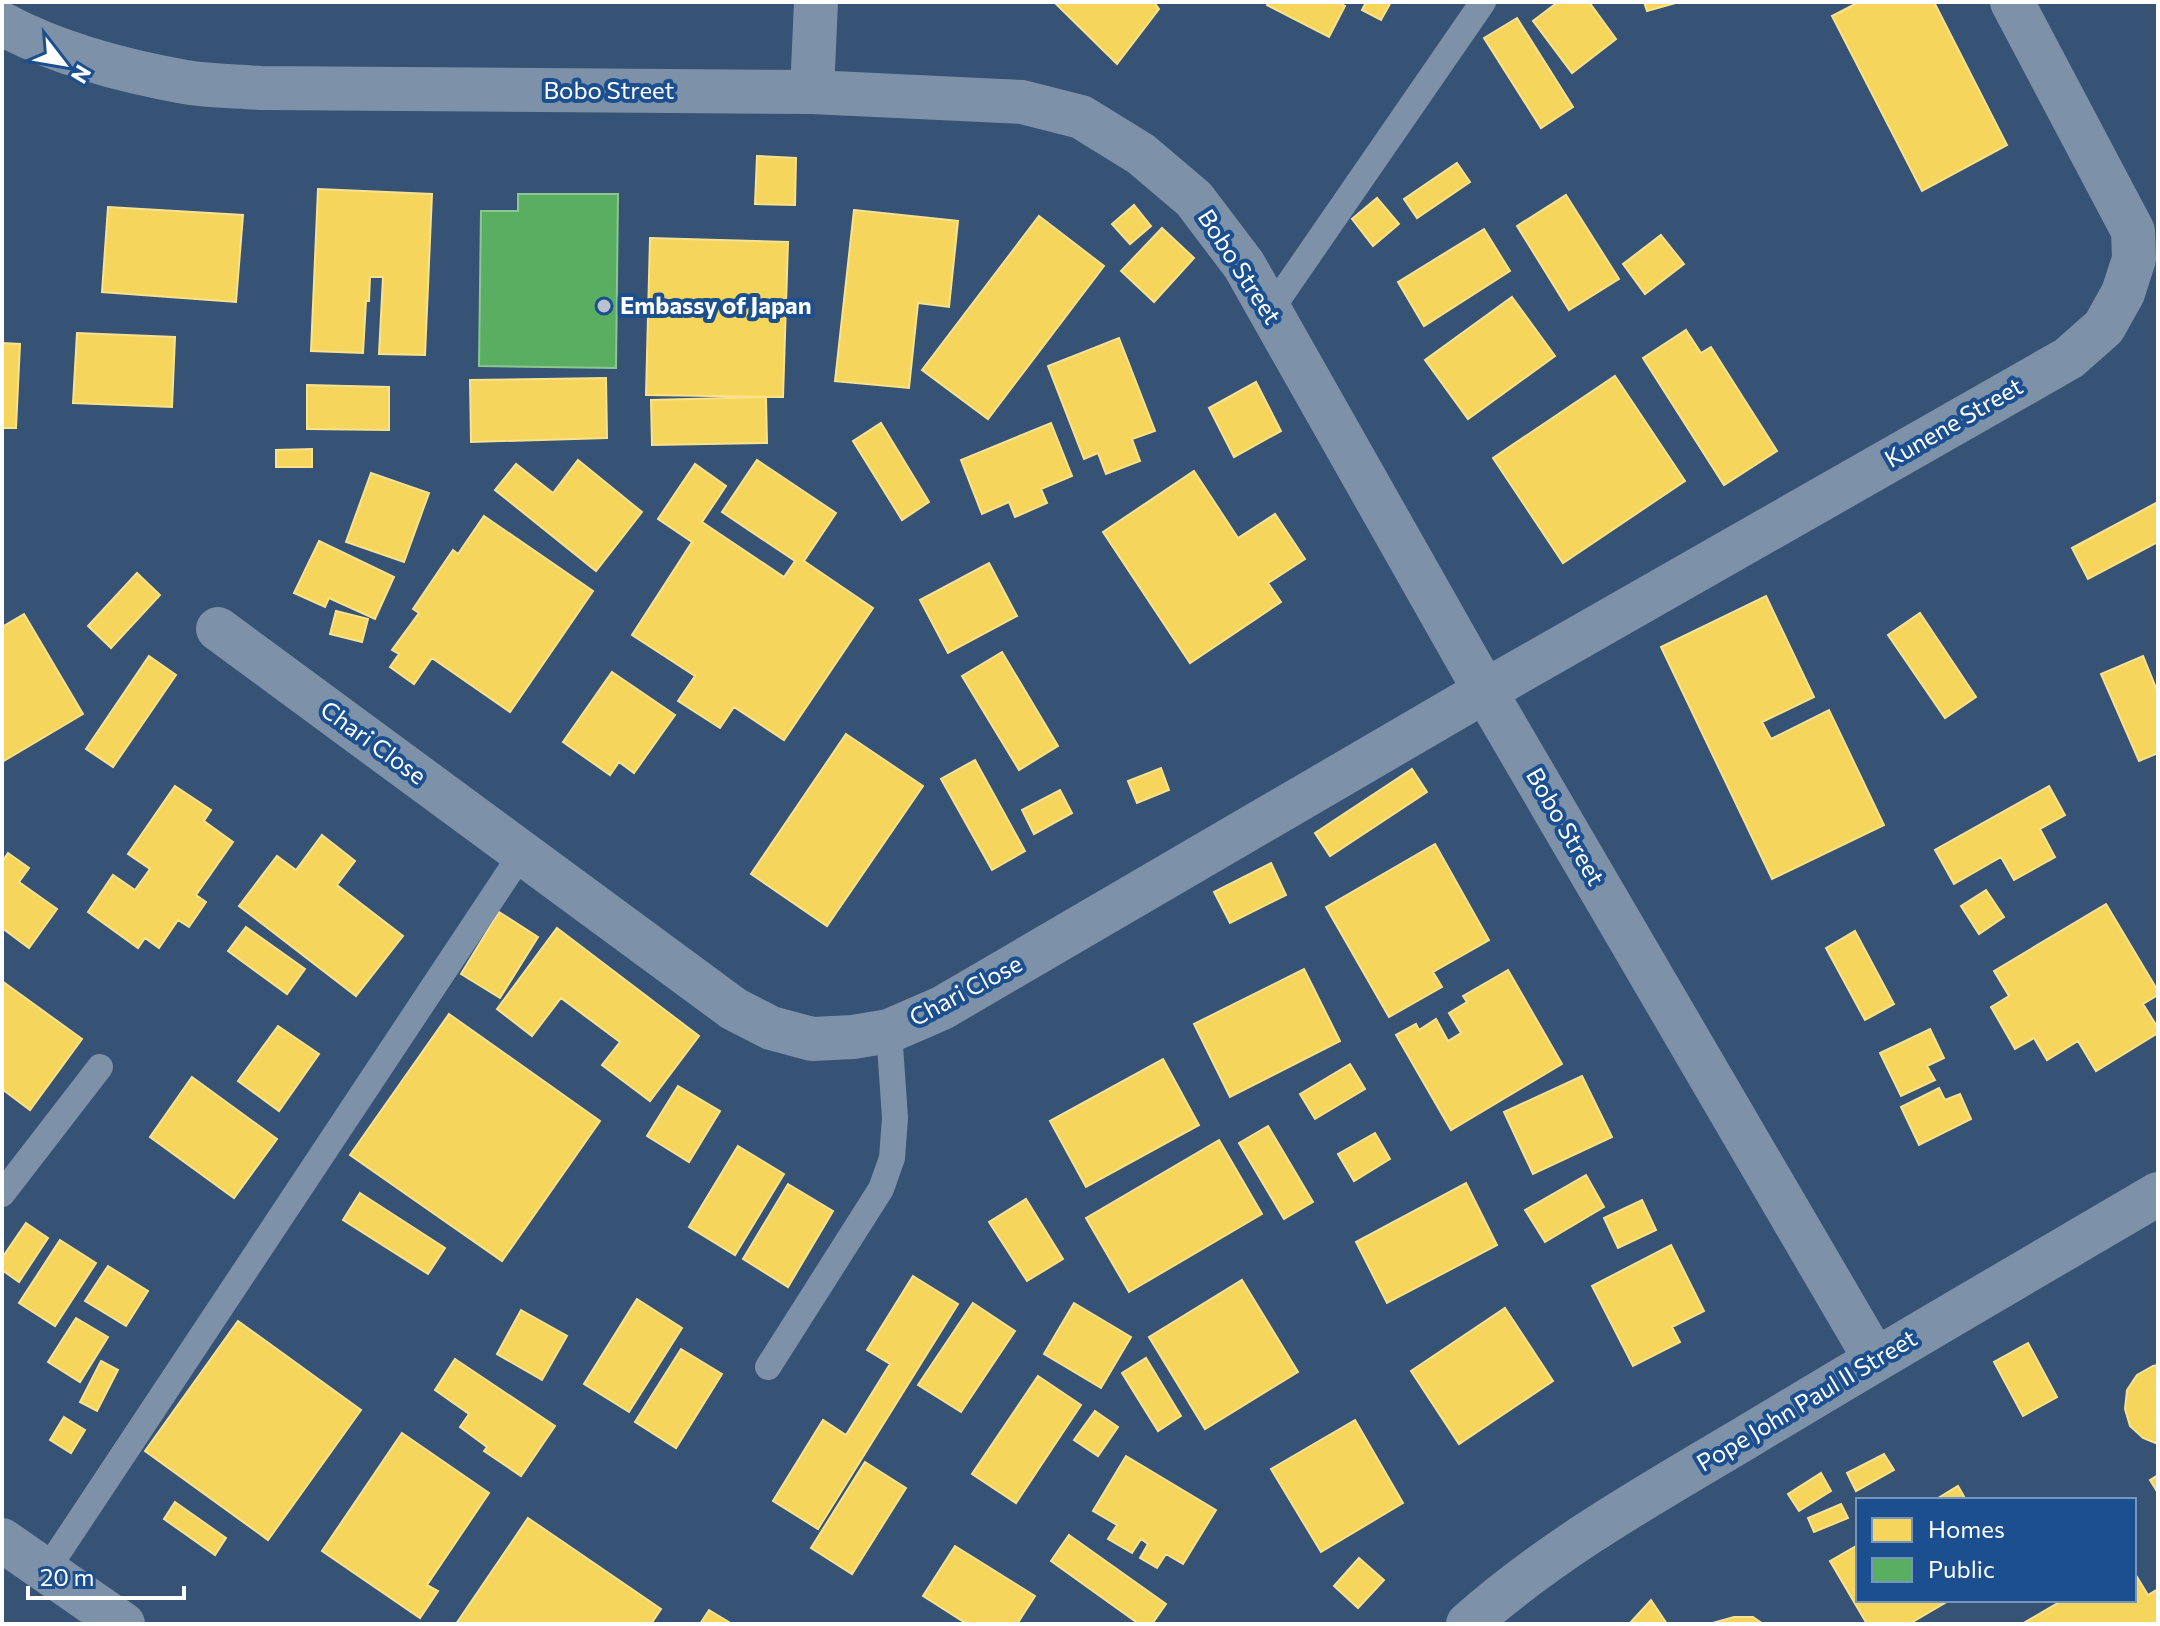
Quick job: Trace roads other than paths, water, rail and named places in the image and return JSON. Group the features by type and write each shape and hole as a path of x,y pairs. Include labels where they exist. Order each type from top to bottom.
{"street":[{"path":"812,92 816,2"},
{"name":"Kunene Street","path":"1485,691 2069,358 2104,327 2123,293 2134,259 2133,231 2012,2"},
{"name":"Bobo Street","path":"2,24 27,38 101,63 188,83 260,88 812,92 1022,102 1081,117 1141,154 1194,199 1244,265 1485,691 1875,1359"},
{"name":"Chari Close","path":"218,629 734,1009 771,1028 812,1039 889,1031 942,1008 1485,691"},
{"name":"Pope John Paul II Street","path":"1468,1624 1498,1597 1595,1528 1875,1359 2158,1194"},
{"path":"2,1540 123,1624"}],"lane":[{"path":"1270,311 1483,2"},
{"path":"46,1571 522,853"},
{"path":"768,1367 881,1189 892,1158 895,1118 889,1031"},
{"path":"2,1194 100,1067"}],"place":[{"name":"Embassy of Japan","path":"604,306"}]}
